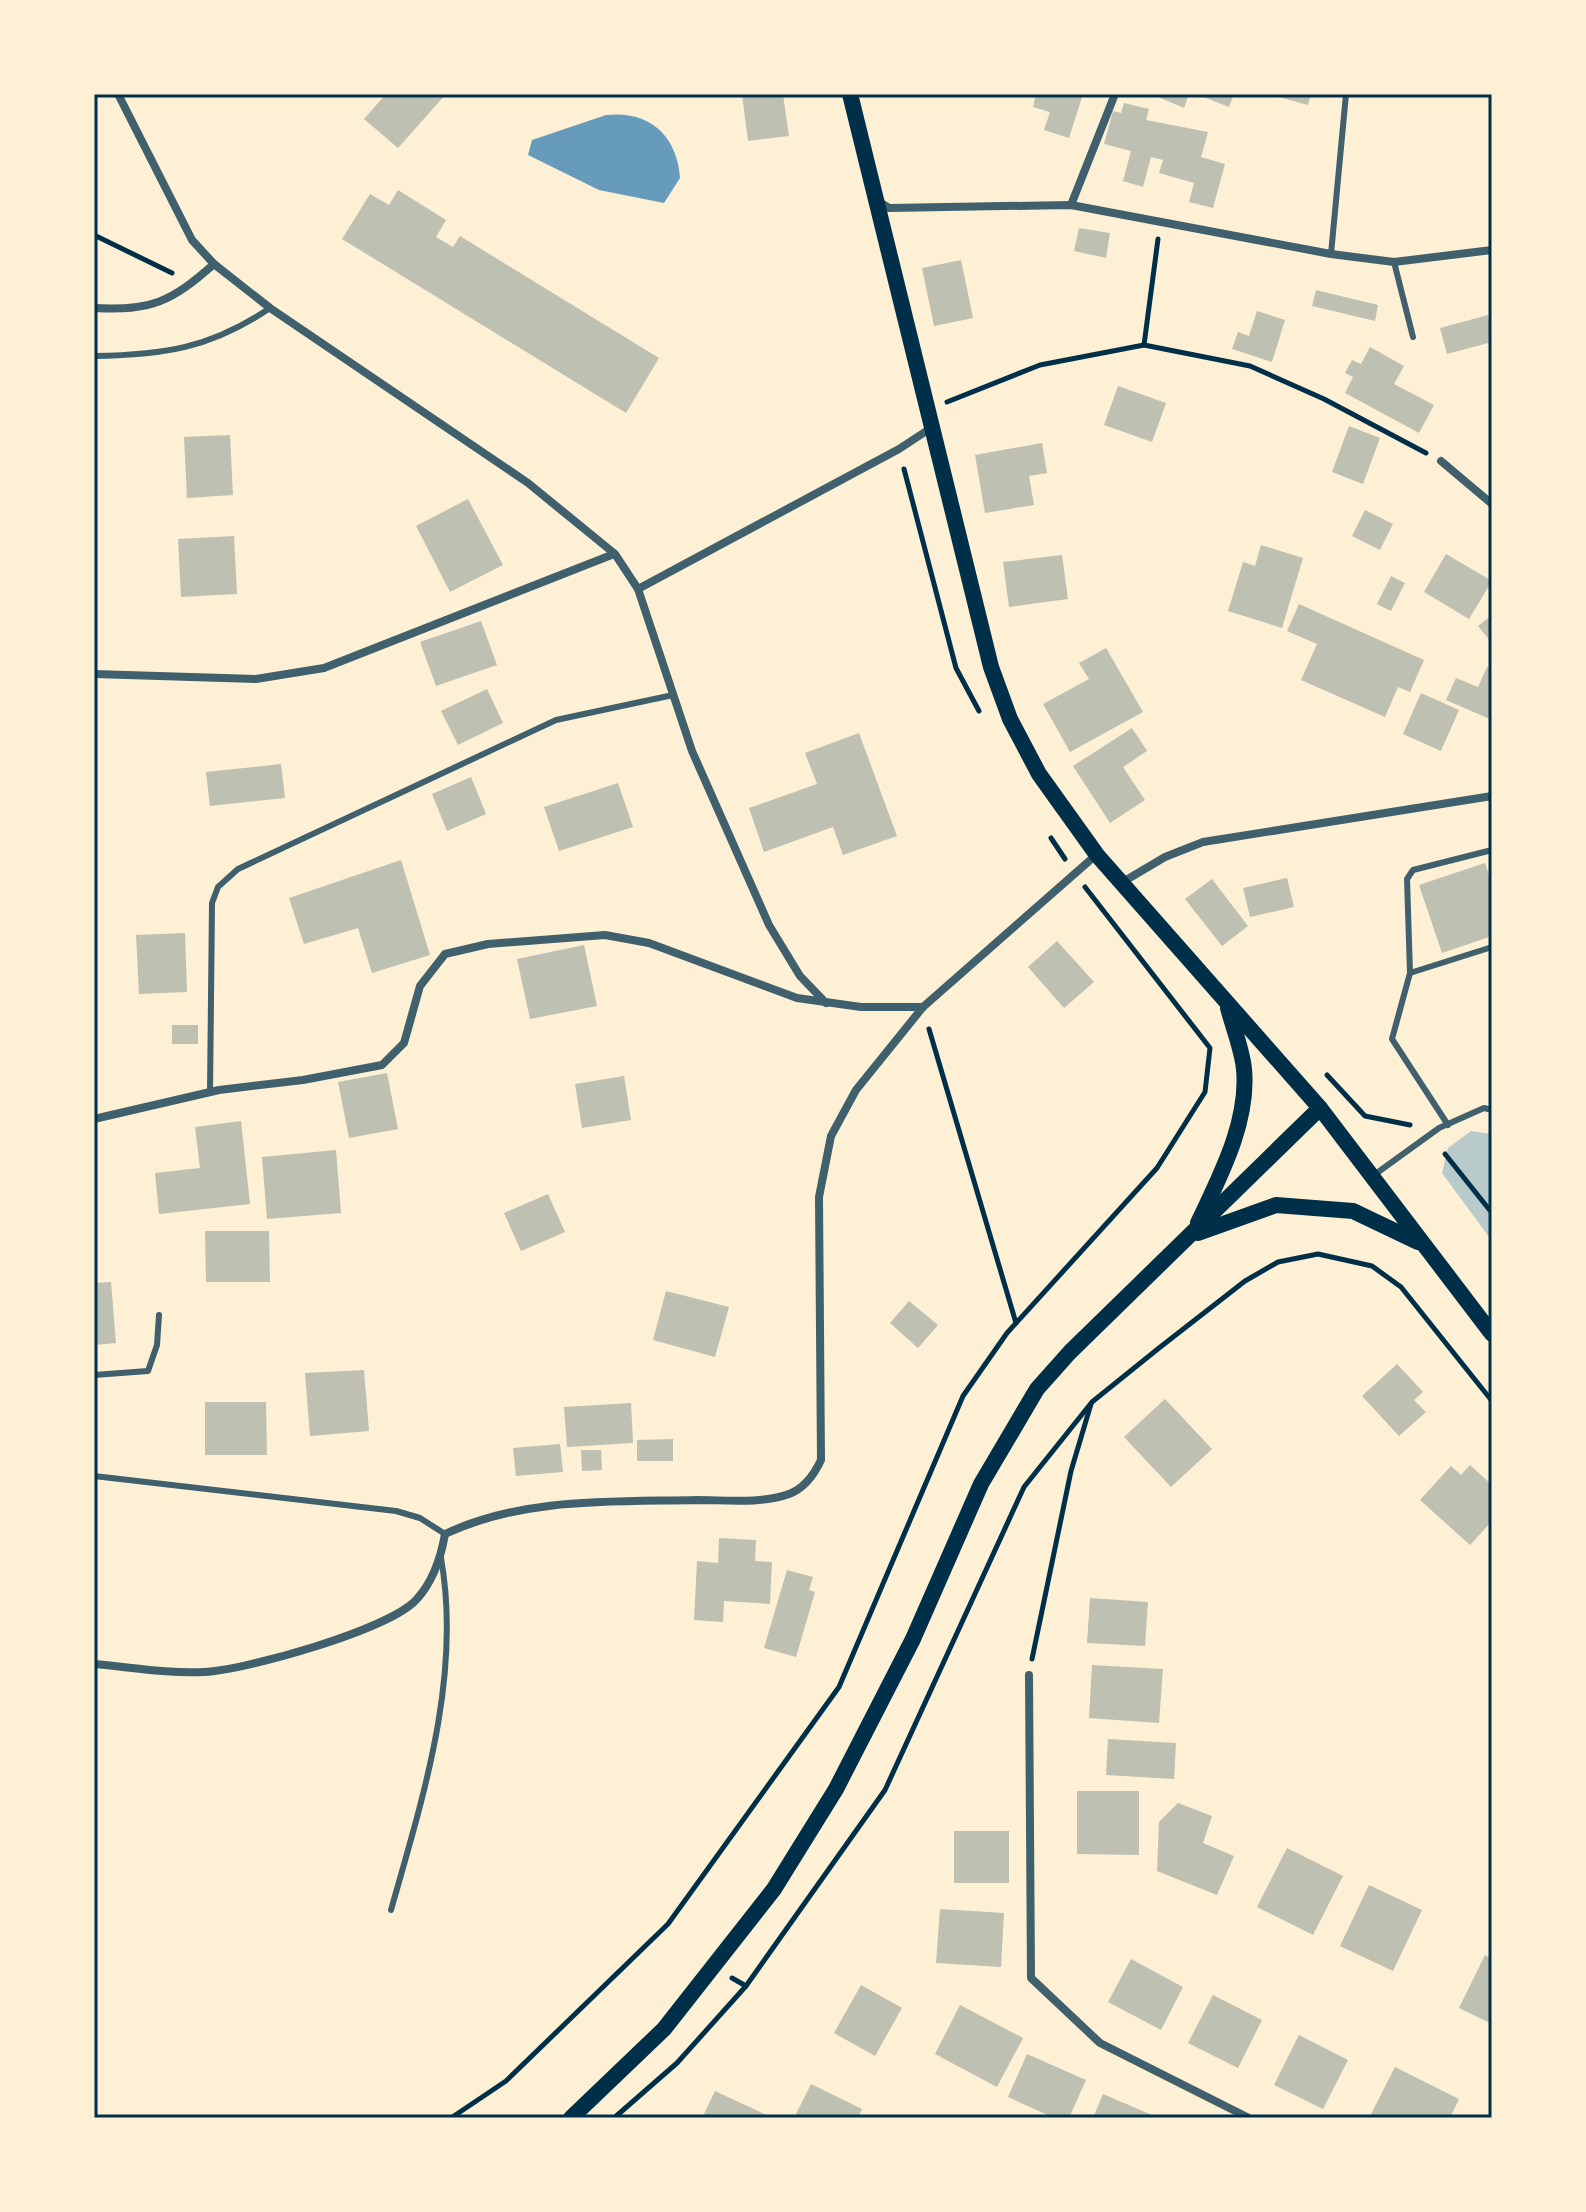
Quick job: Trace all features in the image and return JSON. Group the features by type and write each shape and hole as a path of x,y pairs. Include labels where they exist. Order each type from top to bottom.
{"main road":[{"path":"850,94 991,667 1010,719 1039,774 1097,855 1320,1108 1492,1334"},
{"path":"1192,1235 1228,1160 1239,1117 1244,1069 1226,1004"},
{"path":"571,2118 664,2029 774,1889 836,1789 913,1639 981,1484 1037,1389 1070,1352 1320,1108"},
{"path":"1192,1235 1276,1205 1353,1211 1423,1244"}],"street":[{"path":"118,94 192,240 214,264 270,308 528,483 615,554 638,589 692,751 769,925 800,976 826,1003"},
{"path":"1071,205 1115,94"},
{"path":"876,200 889,208 1071,205 1331,254 1394,262 1492,250"},
{"path":"94,308 163,303 179,294 214,264"},
{"path":"638,589 899,449 931,428"},
{"path":"1441,461 1492,504"},
{"path":"94,674 256,679 324,668 615,554"},
{"path":"1121,883 1165,857 1203,842 1492,796"},
{"path":"94,1664 204,1672 309,1651 389,1617 415,1601 441,1558 445,1534 478,1519 570,1502 750,1499 787,1495 813,1476 821,1460 819,1197 831,1136 856,1090 923,1007 1097,855"},
{"path":"94,1119 210,1092 303,1080 382,1065 404,1043 420,986 445,954 488,944 605,935 649,943 768,989 826,1003 923,1007"},
{"path":"1029,1675 1031,1978 1100,2043 1249,2118"}],"lane":[{"path":"1331,254 1346,94"},
{"path":"1394,262 1413,337"},
{"path":"94,356 129,355 203,344 236,331 270,308"},
{"path":"210,1092 212,903 218,887 238,869 556,720 673,695"},
{"path":"1448,1125 1392,1039 1410,973 1407,879 1413,870 1492,850"},
{"path":"1410,973 1492,947"},
{"path":"1371,1177 1448,1125 1484,1108 1492,1110"},
{"path":"94,1375 148,1371 157,1345 159,1315"},
{"path":"94,1476 396,1511 420,1518 445,1534"},
{"path":"391,1910 424,1794 444,1685 449,1605 441,1558"}],"path":[{"path":"1144,345 1161,222"},
{"path":"94,235 170,271"},
{"path":"924,404 941,405 1040,365 1144,345 1250,366 1324,399 1441,461"},
{"path":"899,449 956,668 985,723"},
{"path":"451,2118 506,2081 668,1924 839,1687 963,1396 1016,1324 1157,1168 1205,1092 1211,1062 1210,1048 1051,838"},
{"path":"923,1007 1016,1324"},
{"path":"1321,1069 1365,1116 1410,1125"},
{"path":"1445,1154 1492,1213"},
{"path":"614,2118 677,2063 746,1986 885,1790 1024,1487 1092,1402 1245,1281 1278,1262 1318,1254 1372,1266 1401,1287 1492,1401"},
{"path":"1029,1675 1060,1521 1092,1402"},
{"path":"732,1978 746,1986"}],"shaded area":[{"path":"1471,1131 1492,1134 1492,1241 1442,1173 1448,1148"}],"water":[{"path":"606,115 636,117 648,122 667,138 678,163 680,178 664,203 599,190 528,155 532,140"}],"building":[{"path":"386,94 446,94 398,148 364,119"},
{"path":"742,94 783,94 789,136 748,141"},
{"path":"1036,94 1083,94 1069,138 1044,130 1050,112 1033,107"},
{"path":"1151,94 1189,94 1184,108"},
{"path":"1196,94 1234,94 1229,107"},
{"path":"1280,94 1311,94 1308,105 1279,97"},
{"path":"1124,103 1149,109 1146,120 1208,132 1201,157 1225,164 1213,208 1189,202 1194,183 1159,173 1163,160 1151,157 1143,187 1123,181 1131,151 1104,144 1113,111 1121,113"},
{"path":"398,190 446,220 436,237 453,247 460,236 659,358 626,413 342,239 370,194 389,205"},
{"path":"1079,228 1110,233 1106,258 1074,251"},
{"path":"961,260 973,318 934,326 922,268"},
{"path":"1316,290 1378,305 1375,321 1312,306"},
{"path":"1257,311 1285,320 1272,362 1232,349 1238,332 1249,336"},
{"path":"1488,315 1492,342 1447,354 1440,328"},
{"path":"1370,347 1404,366 1394,384 1434,405 1419,433 1345,393 1353,377 1345,373 1352,360 1361,364"},
{"path":"1118,386 1166,403 1152,442 1104,425"},
{"path":"1349,426 1380,438 1363,484 1332,472"},
{"path":"230,435 233,495 187,498 184,437"},
{"path":"1042,443 1047,473 1029,476 1034,505 985,513 975,455"},
{"path":"468,499 503,565 450,592 416,526"},
{"path":"1365,510 1393,524 1380,550 1352,536"},
{"path":"234,536 237,594 181,597 178,539"},
{"path":"1261,545 1303,558 1282,628 1228,611 1243,562 1255,566"},
{"path":"1446,554 1492,581 1469,619 1424,592"},
{"path":"1062,555 1068,599 1009,607 1003,562"},
{"path":"1391,576 1405,583 1391,611 1377,604"},
{"path":"1299,604 1424,660 1410,692 1398,687 1385,717 1301,680 1317,644 1287,631"},
{"path":"1492,615 1492,643 1478,626"},
{"path":"481,621 497,665 436,686 420,642"},
{"path":"1106,648 1143,712 1070,752 1043,704 1089,679 1079,663"},
{"path":"1487,667 1492,669 1492,720 1446,700 1456,678 1478,687"},
{"path":"487,689 503,723 458,745 441,711"},
{"path":"1421,693 1459,710 1441,751 1403,734"},
{"path":"1132,728 1147,751 1123,767 1145,800 1110,823 1073,766"},
{"path":"859,733 897,836 843,855 833,827 764,852 749,808 817,784 805,753"},
{"path":"281,764 285,798 210,806 206,772"},
{"path":"471,777 486,814 447,831 432,794"},
{"path":"618,783 633,827 559,851 544,807"},
{"path":"401,860 430,955 372,973 358,928 304,944 289,898"},
{"path":"1485,863 1492,884 1492,936 1442,953 1419,885"},
{"path":"1287,878 1294,907 1250,917 1243,888"},
{"path":"1212,879 1248,926 1222,946 1185,899"},
{"path":"185,933 187,992 139,994 136,935"},
{"path":"1057,941 1094,982 1064,1008 1028,967"},
{"path":"584,945 597,1006 530,1019 517,959"},
{"path":"172,1025 198,1025 198,1044 172,1044"},
{"path":"387,1073 398,1129 349,1138 338,1082"},
{"path":"624,1076 631,1120 582,1128 575,1084"},
{"path":"241,1121 250,1204 159,1214 155,1173 200,1168 195,1127"},
{"path":"336,1150 341,1213 267,1219 262,1157"},
{"path":"548,1194 565,1232 521,1251 504,1213"},
{"path":"205,1231 269,1231 270,1282 206,1282"},
{"path":"111,1282 116,1343 94,1345 94,1283"},
{"path":"666,1291 729,1307 715,1357 653,1340"},
{"path":"909,1301 938,1325 918,1348 890,1323"},
{"path":"1397,1364 1423,1392 1414,1400 1426,1412 1399,1436 1362,1396"},
{"path":"364,1370 369,1431 310,1436 305,1373"},
{"path":"1165,1399 1212,1449 1171,1487 1124,1437"},
{"path":"205,1402 266,1402 267,1455 205,1455"},
{"path":"631,1403 633,1443 567,1447 564,1407"},
{"path":"673,1439 673,1461 637,1461 637,1440"},
{"path":"560,1444 563,1472 516,1476 513,1448"},
{"path":"581,1450 601,1450 602,1470 582,1471"},
{"path":"1470,1465 1492,1485 1492,1521 1470,1545 1420,1500 1451,1466 1461,1475"},
{"path":"719,1538 756,1540 755,1561 772,1562 770,1604 724,1601 723,1622 694,1620 697,1561 718,1563"},
{"path":"787,1570 813,1577 809,1590 815,1592 796,1657 764,1648"},
{"path":"1090,1598 1148,1602 1145,1646 1087,1643"},
{"path":"1092,1665 1163,1669 1159,1723 1089,1718"},
{"path":"1108,1739 1176,1743 1174,1779 1106,1775"},
{"path":"1077,1791 1139,1791 1139,1855 1077,1854"},
{"path":"1178,1803 1212,1816 1203,1843 1234,1856 1217,1895 1157,1871 1159,1822"},
{"path":"954,1831 1009,1831 1009,1883 954,1883"},
{"path":"1287,1848 1343,1876 1313,1935 1257,1907"},
{"path":"1369,1885 1422,1910 1393,1971 1340,1946"},
{"path":"940,1909 1004,1913 1001,1967 936,1963"},
{"path":"1485,1955 1492,1959 1492,2024 1459,2008"},
{"path":"1131,1959 1183,1987 1161,2030 1108,2002"},
{"path":"861,1985 902,2008 875,2056 834,2033"},
{"path":"1213,1995 1262,2020 1238,2068 1188,2043"},
{"path":"960,2005 1023,2038 997,2087 935,2054"},
{"path":"1299,2035 1348,2060 1323,2109 1274,2085"},
{"path":"1027,2054 1086,2080 1069,2118 1054,2118 1008,2097"},
{"path":"1395,2067 1459,2099 1450,2118 1369,2118"},
{"path":"811,2084 862,2109 858,2118 794,2118"},
{"path":"715,2091 773,2118 702,2118"},
{"path":"1103,2094 1159,2118 1093,2118"}]}
